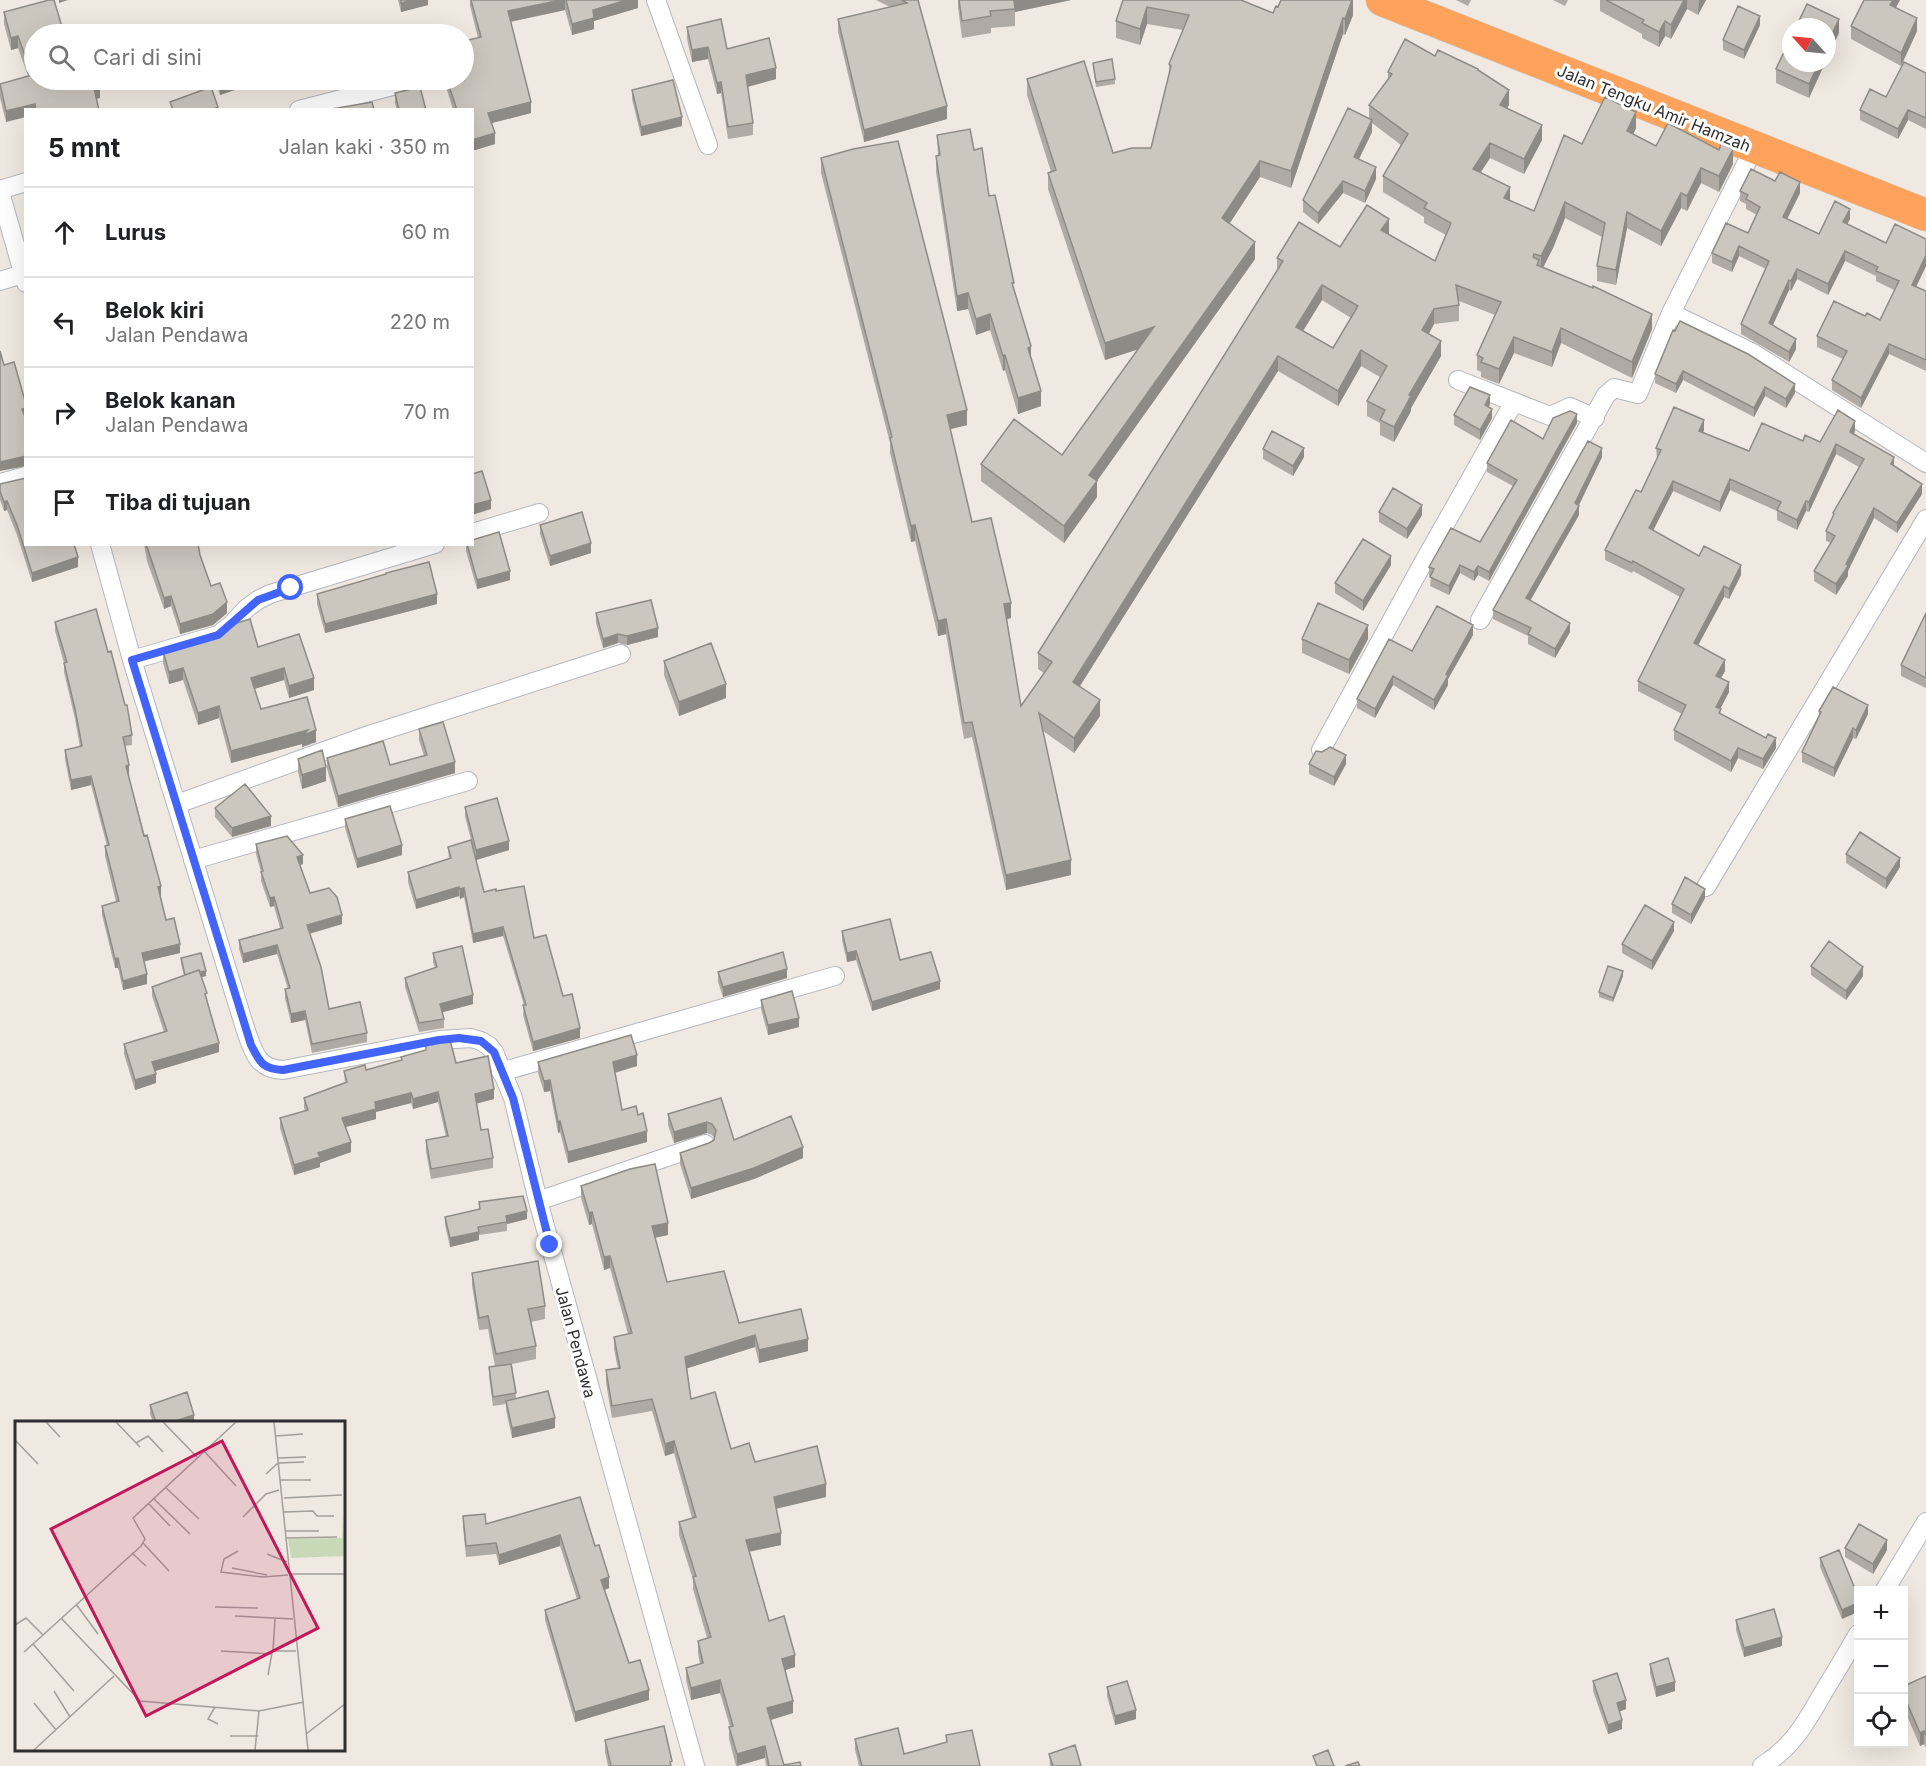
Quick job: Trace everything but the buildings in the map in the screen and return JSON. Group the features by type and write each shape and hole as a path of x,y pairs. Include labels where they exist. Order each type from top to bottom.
{"highway":[{"name":"Jalan Tengku Amir Hamzah","path":"1382,0 1926,215"}],"street":[{"path":"656,0 708,145"},
{"path":"307,108 377,90"},
{"path":"1480,620 1610,389 1618,388 1638,394 1671,313 1754,148"},
{"path":"0,281 24,279 0,191 24,183"},
{"path":"1671,313 1753,353 1926,464"},
{"path":"1458,380 1550,416 1570,407 1595,418"},
{"path":"1321,750 1514,402"},
{"path":"0,483 24,477"},
{"path":"474,532 539,513"},
{"path":"1706,887 1926,519"},
{"name":"Jalan Pendawa","path":"101,546 132,660 245,1028 260,1061 273,1069 294,1068 439,1040 471,1038 481,1041 494,1052 513,1098 538,1201 695,1766"},
{"path":"132,660 218,635 247,608 270,594 428,546"},
{"path":"177,804 369,735 621,654"},
{"path":"193,860 468,782"},
{"path":"501,1072 835,976"},
{"path":"538,1201 705,1144"},
{"path":"1887,1586 1926,1522"},
{"path":"1762,1766 1779,1756 1809,1719 1855,1640"}],"route":[{"path":"291,588 258,600 218,635 132,660 251,1045 265,1066 283,1070 439,1040 471,1038 489,1046 494,1052 513,1098 550,1245"}]}
